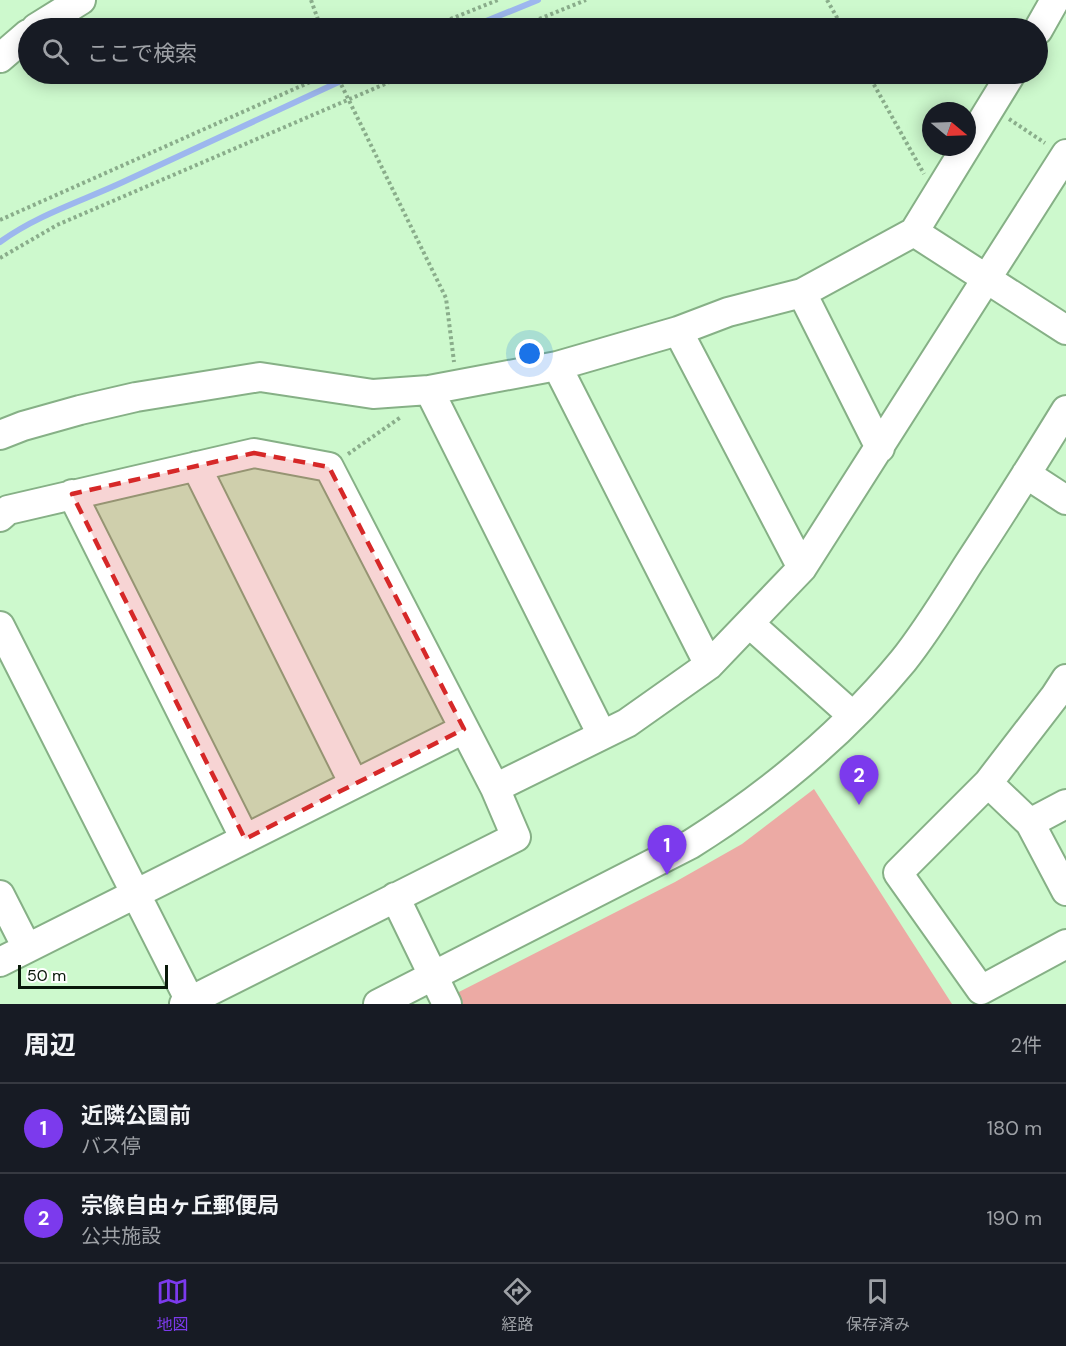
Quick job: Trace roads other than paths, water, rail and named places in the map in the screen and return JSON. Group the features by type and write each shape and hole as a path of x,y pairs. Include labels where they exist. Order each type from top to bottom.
{"street":[{"path":"52,18 81,0"},
{"path":"1045,18 1055,0"},
{"path":"0,58 18,43"},
{"path":"0,435 80,410 136,397 260,377 374,394 429,390 557,366 678,331 728,312 802,293 914,232 1005,84"},
{"path":"495,788 627,723 709,665 802,568 1065,155"},
{"path":"914,232 1066,330"},
{"path":"802,293 880,448"},
{"path":"678,331 802,568"},
{"path":"557,366 709,665"},
{"path":"429,390 602,735"},
{"path":"378,1004 691,844 733,818 812,755 853,716 903,661 1066,410"},
{"path":"0,517 8,510 254,453 329,467 495,788 516,837 187,1002 0,626"},
{"path":"196,466 354,784"},
{"path":"1026,474 1066,500"},
{"path":"72,494 245,839"},
{"path":"750,624 853,716"},
{"path":"1066,679 988,783 898,873 975,1000 1066,944"},
{"path":"0,962 464,729"},
{"path":"988,783 1030,823 1066,891"},
{"path":"1030,823 1066,804"},
{"path":"0,895 27,948"},
{"path":"395,897 447,1004"}],"waterway":[{"path":"494,18 538,0"},
{"path":"0,242 44,216 334,84"}],"place":[{"name":"宗像自由ヶ丘郵便局","path":"859,805"},
{"name":"近隣公園前","path":"667,875"}]}
